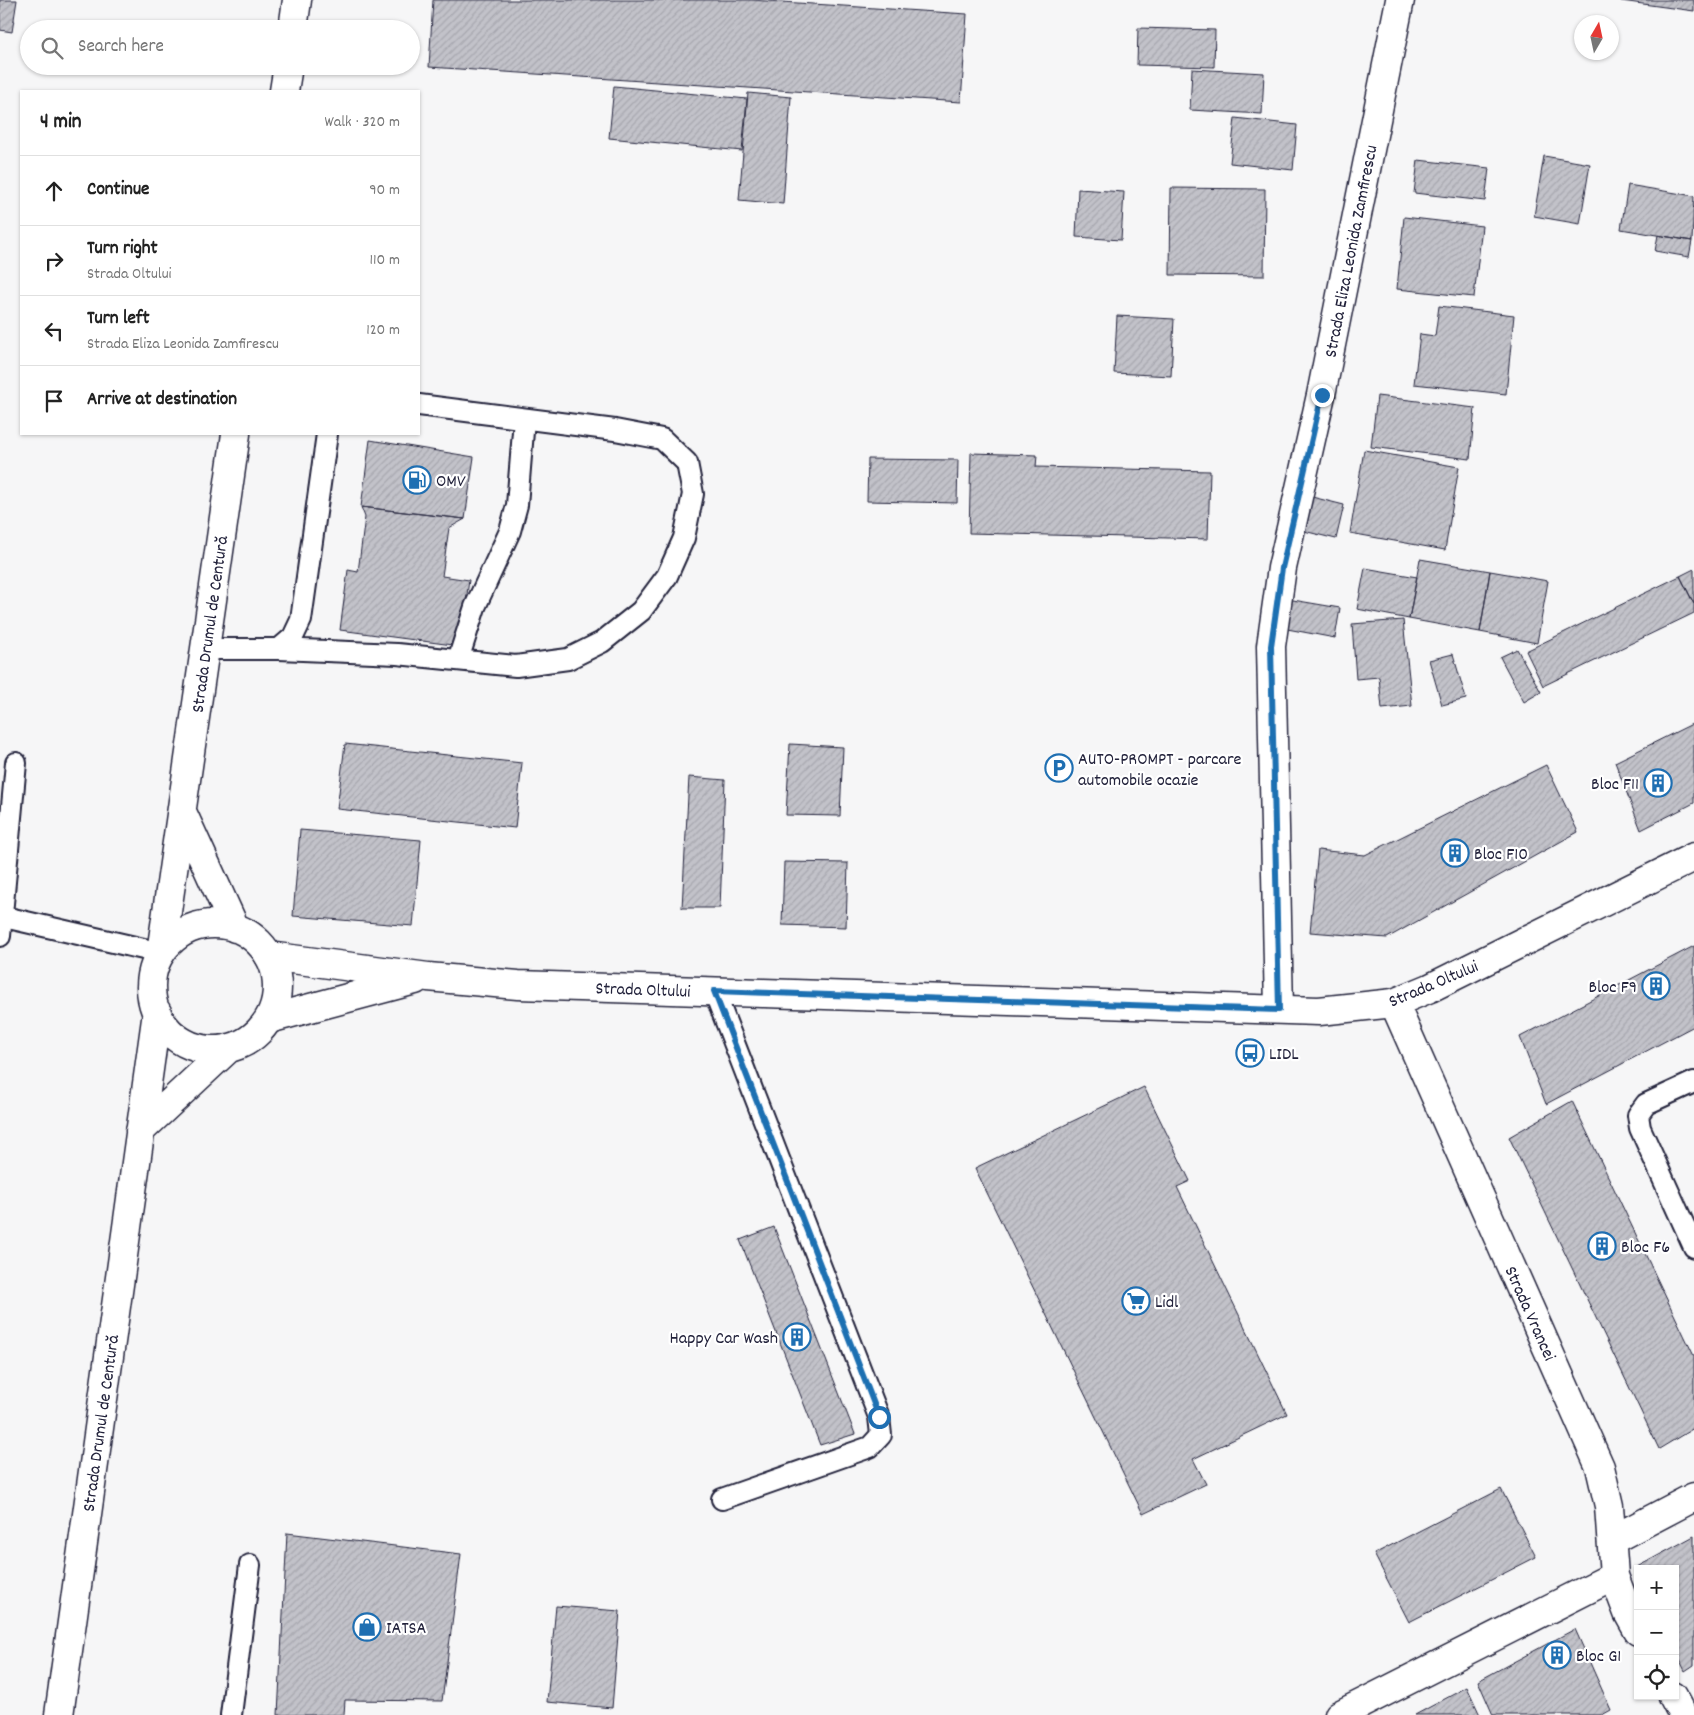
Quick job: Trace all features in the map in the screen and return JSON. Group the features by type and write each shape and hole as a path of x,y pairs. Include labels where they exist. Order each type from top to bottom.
{"main road":[{"path":"294,20 297,0"},
{"name":"Strada Eliza Leonida Zamfirescu","path":"1279,1010 1271,646 1282,568 1322,395 1400,0"},
{"path":"284,90 287,75"},
{"name":"Strada Drumul de Centură","path":"162,953 236,435"},
{"path":"183,814 235,928"},
{"name":"Strada Oltului","path":"269,956 428,977 518,985 1319,1010 1394,1003 1439,984 1694,857"},
{"name":"Strada Drumul de Centură","path":"222,924 235,928 255,938 274,966 277,987 276,998 269,1019 252,1037 229,1048 215,1050 186,1043 164,1025 157,1012 151,988 156,964 162,953 181,934 194,927 222,924"},
{"name":"Strada Oltului","path":"269,1019 428,977"},
{"name":"Strada Vrancei","path":"1394,1003 1600,1468 1609,1506 1614,1576 1634,1624"},
{"name":"Strada Drumul de Centură","path":"59,1715 157,1012"},
{"name":"Strada Drumul de Centură","path":"140,1131 229,1048"},
{"path":"1612,1540 1694,1497"},
{"path":"1339,1715 1614,1576"},
{"path":"1675,1700 1683,1715"}],"lane":[{"path":"206,649 279,649 397,654 516,666 568,659 602,642 641,611 667,576 684,538 693,494 688,463 662,439 615,430 420,405"},
{"path":"458,660 474,607 510,531 518,505 524,419"},
{"path":"279,649 293,637 300,620 327,435"},
{"path":"16,763 1,923 162,953"},
{"path":"714,991 879,1417 881,1435 870,1447 722,1499"},
{"path":"1694,1082 1646,1104 1638,1115 1640,1128 1694,1247"},
{"path":"231,1715 250,1565"}],"building":[{"path":"0,0 17,0 12,32 0,30"},
{"path":"433,0 751,0 967,14 961,102 429,67"},
{"path":"1621,0 1694,0 1694,11 1621,1"},
{"path":"1138,28 1215,30 1214,67 1137,65"},
{"path":"1192,69 1264,73 1262,114 1190,110"},
{"path":"614,86 747,99 742,151 609,138"},
{"path":"748,93 791,97 783,204 739,200"},
{"path":"1235,118 1297,125 1293,170 1230,163"},
{"path":"1544,156 1590,164 1580,224 1534,216"},
{"path":"1418,160 1489,168 1485,201 1414,193"},
{"path":"1628,185 1694,196 1692,241 1621,229"},
{"path":"1171,188 1265,189 1264,276 1170,275"},
{"path":"1078,189 1124,192 1121,240 1076,237"},
{"path":"1404,217 1482,226 1474,297 1397,289"},
{"path":"1658,235 1692,241 1689,257 1655,251"},
{"path":"1439,306 1514,315 1506,394 1414,384 1420,334 1435,336"},
{"path":"1117,316 1174,319 1171,376 1114,373"},
{"path":"1377,396 1475,408 1470,459 1371,447"},
{"path":"370,440 474,457 465,519 361,507"},
{"path":"1364,450 1459,467 1445,550 1350,533"},
{"path":"971,453 1037,455 1036,467 1210,471 1208,539 969,533"},
{"path":"868,459 958,460 957,503 867,501"},
{"path":"1308,496 1344,505 1336,539 1300,530"},
{"path":"361,507 465,519 449,528 442,576 469,580 460,646 340,630 348,570 358,572 365,517"},
{"path":"1420,559 1490,571 1480,632 1409,619"},
{"path":"1365,568 1417,577 1409,619 1357,609"},
{"path":"1694,569 1694,604 1680,576"},
{"path":"1490,571 1548,581 1537,643 1480,632"},
{"path":"1680,576 1694,604 1694,613 1543,686 1526,651"},
{"path":"1287,599 1340,608 1335,638 1282,628"},
{"path":"1403,620 1412,706 1382,709 1379,677 1356,679 1352,624"},
{"path":"1517,649 1541,692 1524,702 1500,657"},
{"path":"1453,654 1466,699 1442,705 1429,660"},
{"name":"Bloc F11","path":"1694,723 1694,803 1641,830 1615,762"},
{"path":"345,744 522,763 515,828 337,809"},
{"path":"790,744 843,747 840,816 786,815"},
{"name":"Bloc F10","path":"1546,765 1578,832 1387,938 1310,932 1318,850 1365,855"},
{"path":"689,777 725,780 720,908 682,908"},
{"path":"300,830 421,840 413,926 293,916"},
{"path":"784,862 848,863 846,927 782,925"},
{"name":"Bloc F9","path":"1694,946 1694,1026 1546,1104 1520,1037"},
{"name":"Lidl","path":"1144,1087 1190,1181 1177,1187 1287,1414 1193,1459 1206,1484 1143,1514 975,1168"},
{"name":"Bloc F6","path":"1572,1101 1694,1356 1694,1428 1659,1449 1509,1137"},
{"name":"Happy Car Wash","path":"774,1227 855,1434 820,1445 740,1240"},
{"path":"1501,1489 1536,1557 1409,1622 1374,1554"},
{"name":"IATSA","path":"287,1533 461,1554 442,1701 345,1700 344,1715 278,1715"},
{"path":"1694,1536 1694,1665 1685,1671 1679,1658 1679,1565 1641,1565"},
{"path":"556,1606 620,1611 612,1708 547,1702"},
{"name":"Bloc G1","path":"1575,1629 1611,1710 1602,1715 1493,1715 1478,1681"},
{"path":"1467,1687 1480,1715 1415,1715"}],"place":[{"name":"OMV","path":"417,480"},
{"name":"AUTO-PROMPT - parcare automobile ocazie","path":"1059,768"},
{"name":"Bloc F11","path":"1658,783"},
{"name":"Bloc F10","path":"1455,853"},
{"name":"Bloc F9","path":"1656,986"},
{"name":"LIDL","path":"1250,1053"},
{"name":"Bloc F6","path":"1602,1246"},
{"name":"Lidl","path":"1136,1301"},
{"name":"Happy Car Wash","path":"797,1337"},
{"name":"IATSA","path":"367,1627"},
{"name":"Bloc G1","path":"1557,1655"}],"route":[{"path":"879,1417 714,991 1279,1010 1271,646 1282,568 1322,395"}]}
